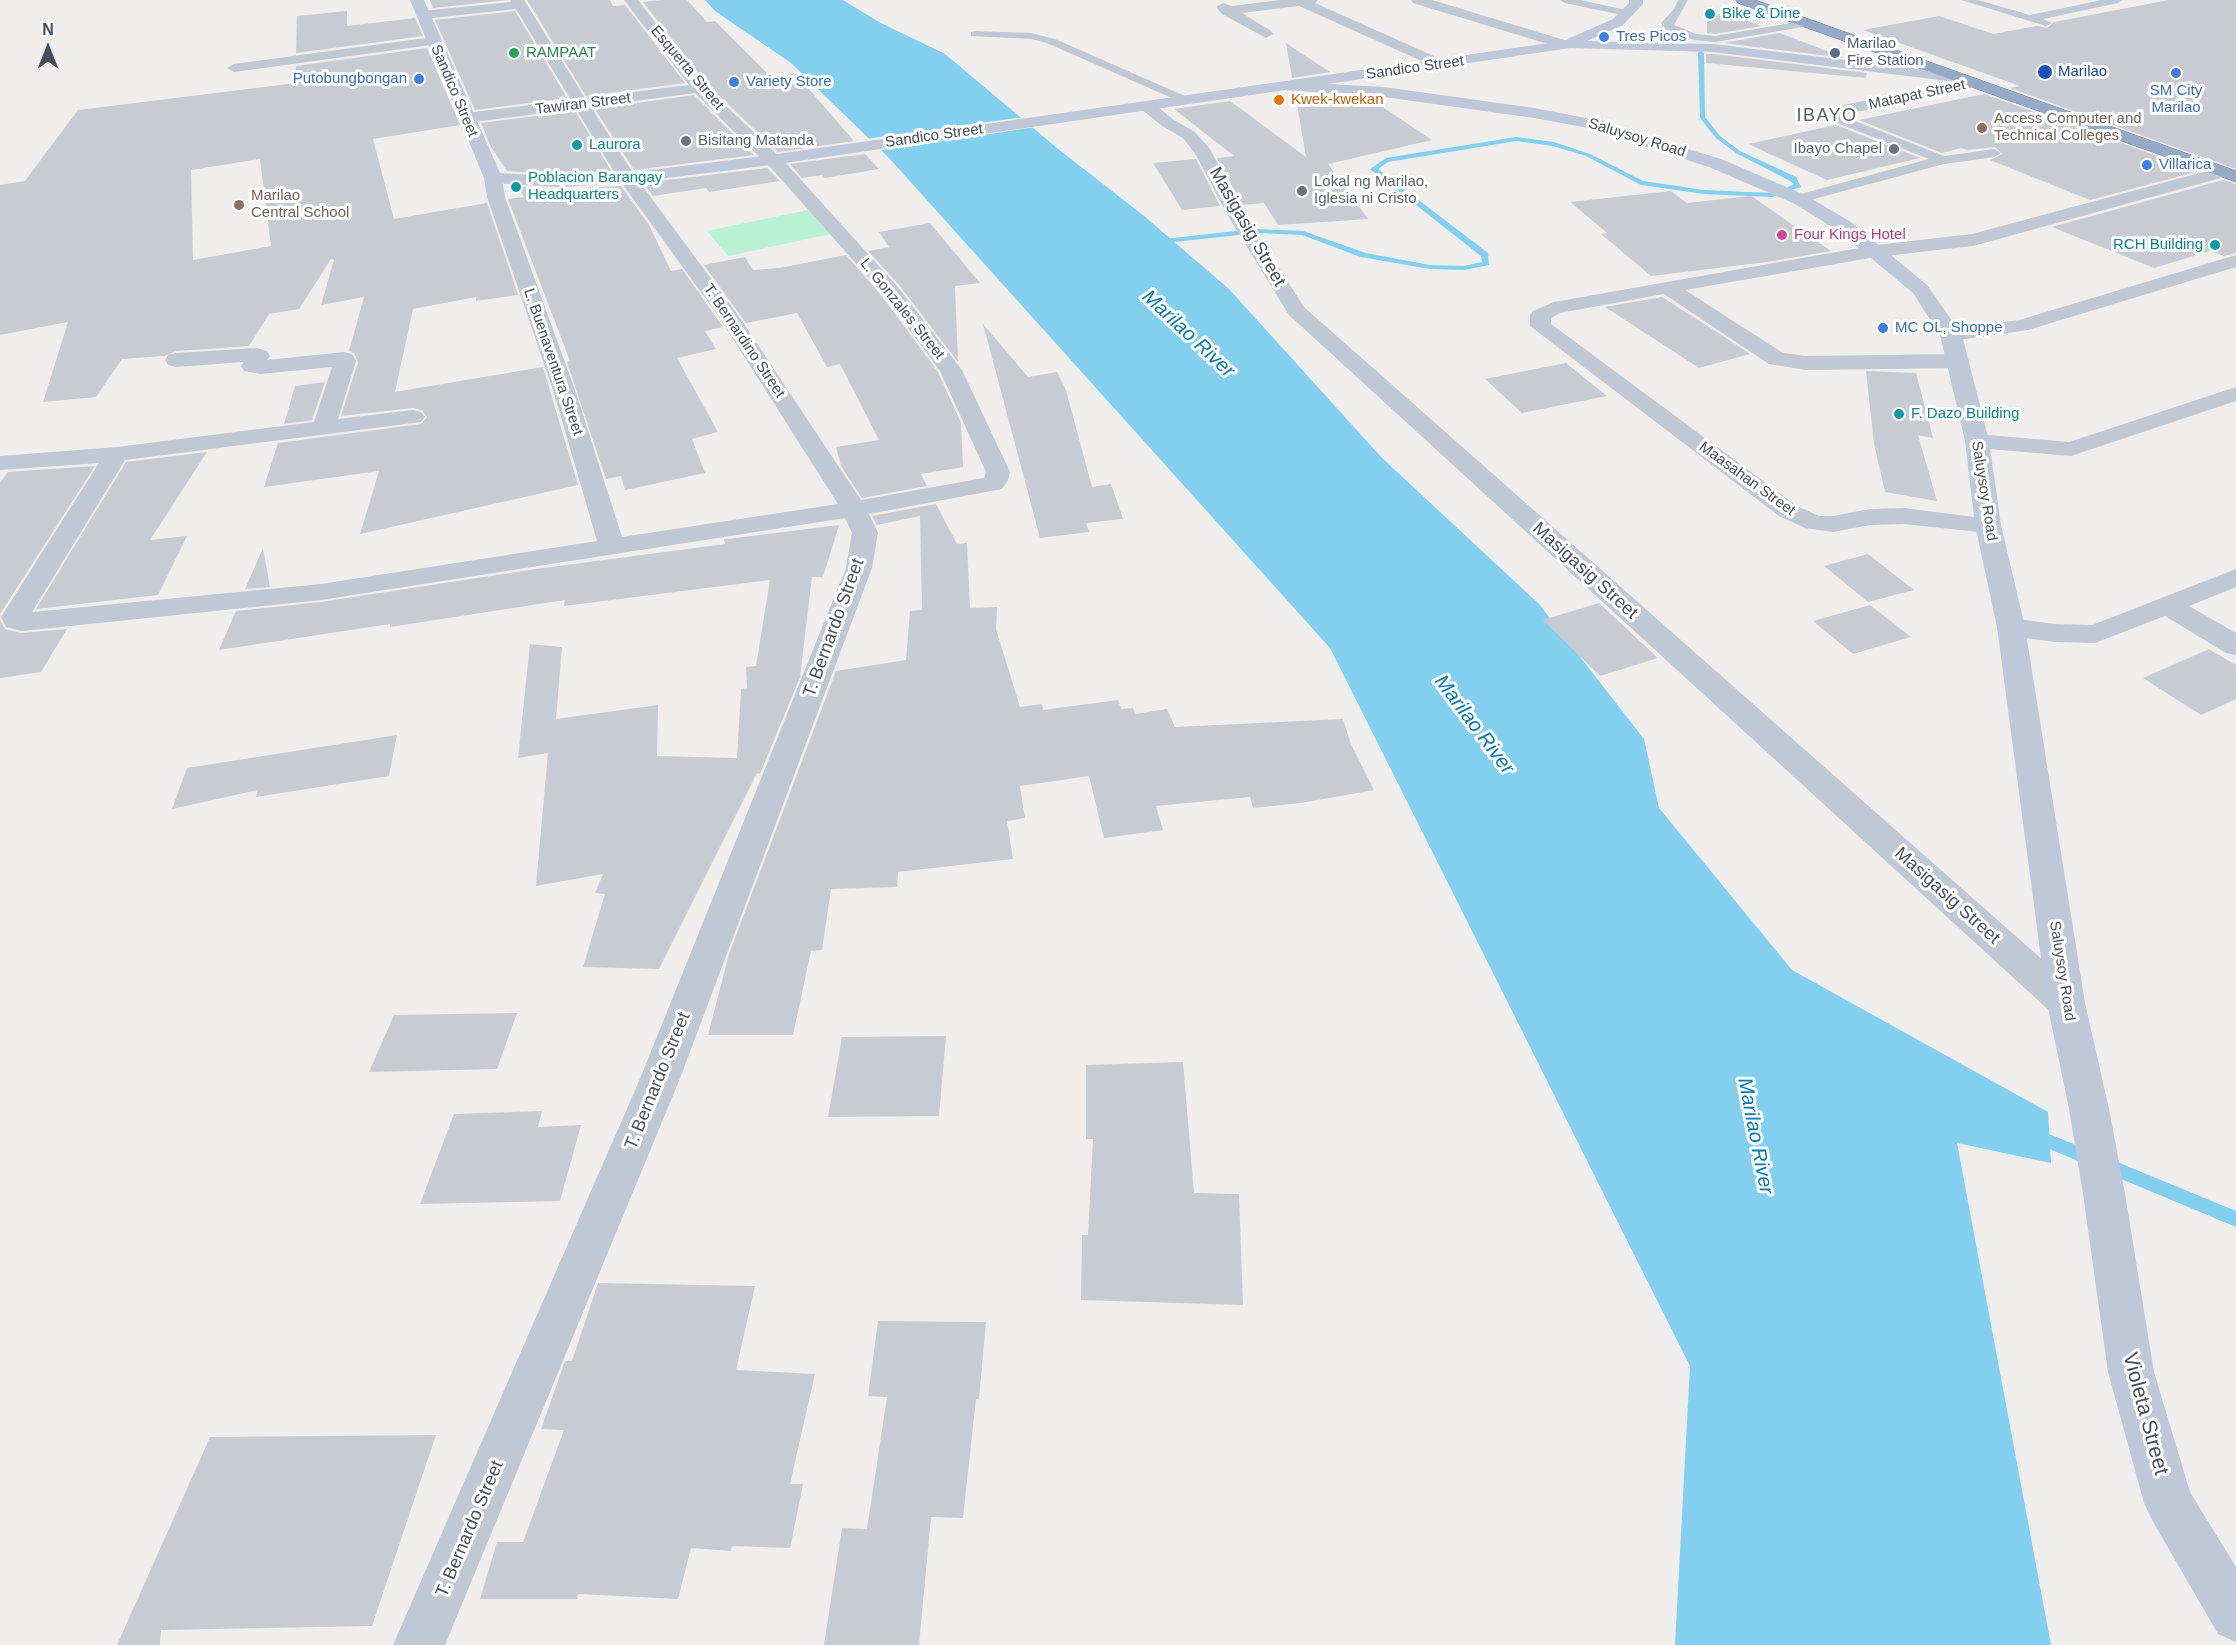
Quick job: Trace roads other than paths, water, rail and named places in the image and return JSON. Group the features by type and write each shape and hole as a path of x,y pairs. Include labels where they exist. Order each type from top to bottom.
{"highway":[{"path":"1743,0 2229,175"}],"main road":[{"name":"Sandico Street","path":"417,0 493,178 558,182 627,178 771,160 1566,45 1713,48 1956,77"},
{"name":"Sandico Street","path":"1566,45 1618,22 1636,4 1636,0"},
{"name":"Saluysoy Road","path":"1288,86 1463,102 1586,123 1715,163 1799,199 1844,226 1920,289 1951,335 1977,441 1988,525 2011,627 2066,1003 2089,1109 2104,1194"},
{"name":"Violeta Street","path":"2104,1194 2131,1372 2169,1503 2236,1616"}],"street":[{"name":"Esquerta Street","path":"631,0 699,88 771,160"},
{"path":"1215,0 1227,11 1266,34"},
{"path":"1418,0 1566,45"},
{"path":"1227,11 1306,1 1440,64"},
{"path":"423,15 518,2"},
{"name":"T. Bernardino Street","path":"518,2 627,178 728,315 854,509"},
{"path":"234,68 433,41"},
{"name":"Matapat Street","path":"1837,117 1833,114 1834,112 1974,83"},
{"name":"Tawiran Street","path":"466,118 699,88"},
{"name":"Masigasig Street","path":"1147,106 1168,123 1189,135 1204,153 1237,216 1296,312 2066,1003"},
{"name":"L. Gonzales Street","path":"771,160 890,290 951,370 998,472 993,484 854,509"},
{"path":"1667,287 1876,251 1974,240 2229,175"},
{"name":"L. Buenaventura Street","path":"493,178 495,197 565,393 612,547"},
{"path":"1951,335 2021,326 2236,261"},
{"path":"1667,287 1778,360 1806,363 1958,362"},
{"name":"Maasahan Street","path":"1667,287 1554,308 1540,315 1541,326 1788,510 1814,523 1833,524 1870,517 1904,516 1988,525"},
{"path":"176,360 257,355 259,356 252,366 260,367 344,359 324,427"},
{"path":"1977,441 2071,449 2236,394"},
{"path":"0,463 117,454 413,417"},
{"path":"117,454 15,617 16,621 321,592 854,509"},
{"name":"T. Bernardo Street","path":"419,1645 659,1081 859,568 865,533 854,509"},
{"path":"2011,627 2055,633 2095,634 2236,577"},
{"path":"2167,605 2236,646"}],"lane":[{"path":"1565,0 1627,13"},
{"path":"1966,0 2048,23"},
{"path":"2030,18 2118,0"},
{"path":"1681,5 1667,23 1669,27 1704,39 1808,23"},
{"path":"975,34 1030,36 1051,41 1188,100"},
{"path":"1837,117 1943,160"},
{"path":"1799,199 1943,160 1994,153"}],"water":[{"name":"Marilao River","path":"705,0 843,0 879,22 945,54 1057,148 1144,216 1229,289 1382,458 1539,604 1644,739 1659,808 1792,970 2048,1112 2051,1163 1957,1143 2051,1645 1675,1645 1690,1366 1330,648 889,158 791,63 715,11"}],"waterway":[{"path":"1701,53 1702,117 1718,137 1738,152 1793,179 1798,185 1791,189"},
{"path":"1258,231 1303,233 1364,255 1430,267 1464,268 1486,263 1485,255 1374,169 1386,160 1516,139 1554,144 1588,155 1641,183 1704,192 1773,195"},
{"path":"1155,242 1236,233"},
{"path":"2032,1137 2048,1141 2236,1219"}],"place":[{"name":"Bike & Dine","path":"1710,14"},
{"name":"Tres Picos","path":"1604,37"},
{"name":"RAMPAAT","path":"514,53"},
{"name":"Marilao Fire Station","path":"1835,53"},
{"name":"Marilao","path":"2045,72"},
{"name":"SM City Marilao","path":"2176,73"},
{"name":"Putobungbongan","path":"419,79"},
{"name":"Variety Store","path":"734,82"},
{"name":"Kwek-kwekan","path":"1279,100"},
{"name":"Access Computer and Technical Colleges","path":"1982,128"},
{"name":"Bisitang Matanda","path":"686,141"},
{"name":"Laurora","path":"577,145"},
{"name":"Ibayo Chapel","path":"1894,149"},
{"name":"Villarica","path":"2147,165"},
{"name":"Poblacion Barangay Headquarters","path":"516,187"},
{"name":"Lokal ng Marilao, Iglesia ni Cristo","path":"1302,191"},
{"name":"Marilao Central School","path":"239,205"},
{"name":"Four Kings Hotel","path":"1782,235"},
{"name":"RCH Building","path":"2215,245"},
{"name":"MC OL, Shoppe","path":"1883,328"},
{"name":"F. Dazo Building","path":"1899,414"}],"district":[{"name":"IBAYO","path":"1827,116"}]}
